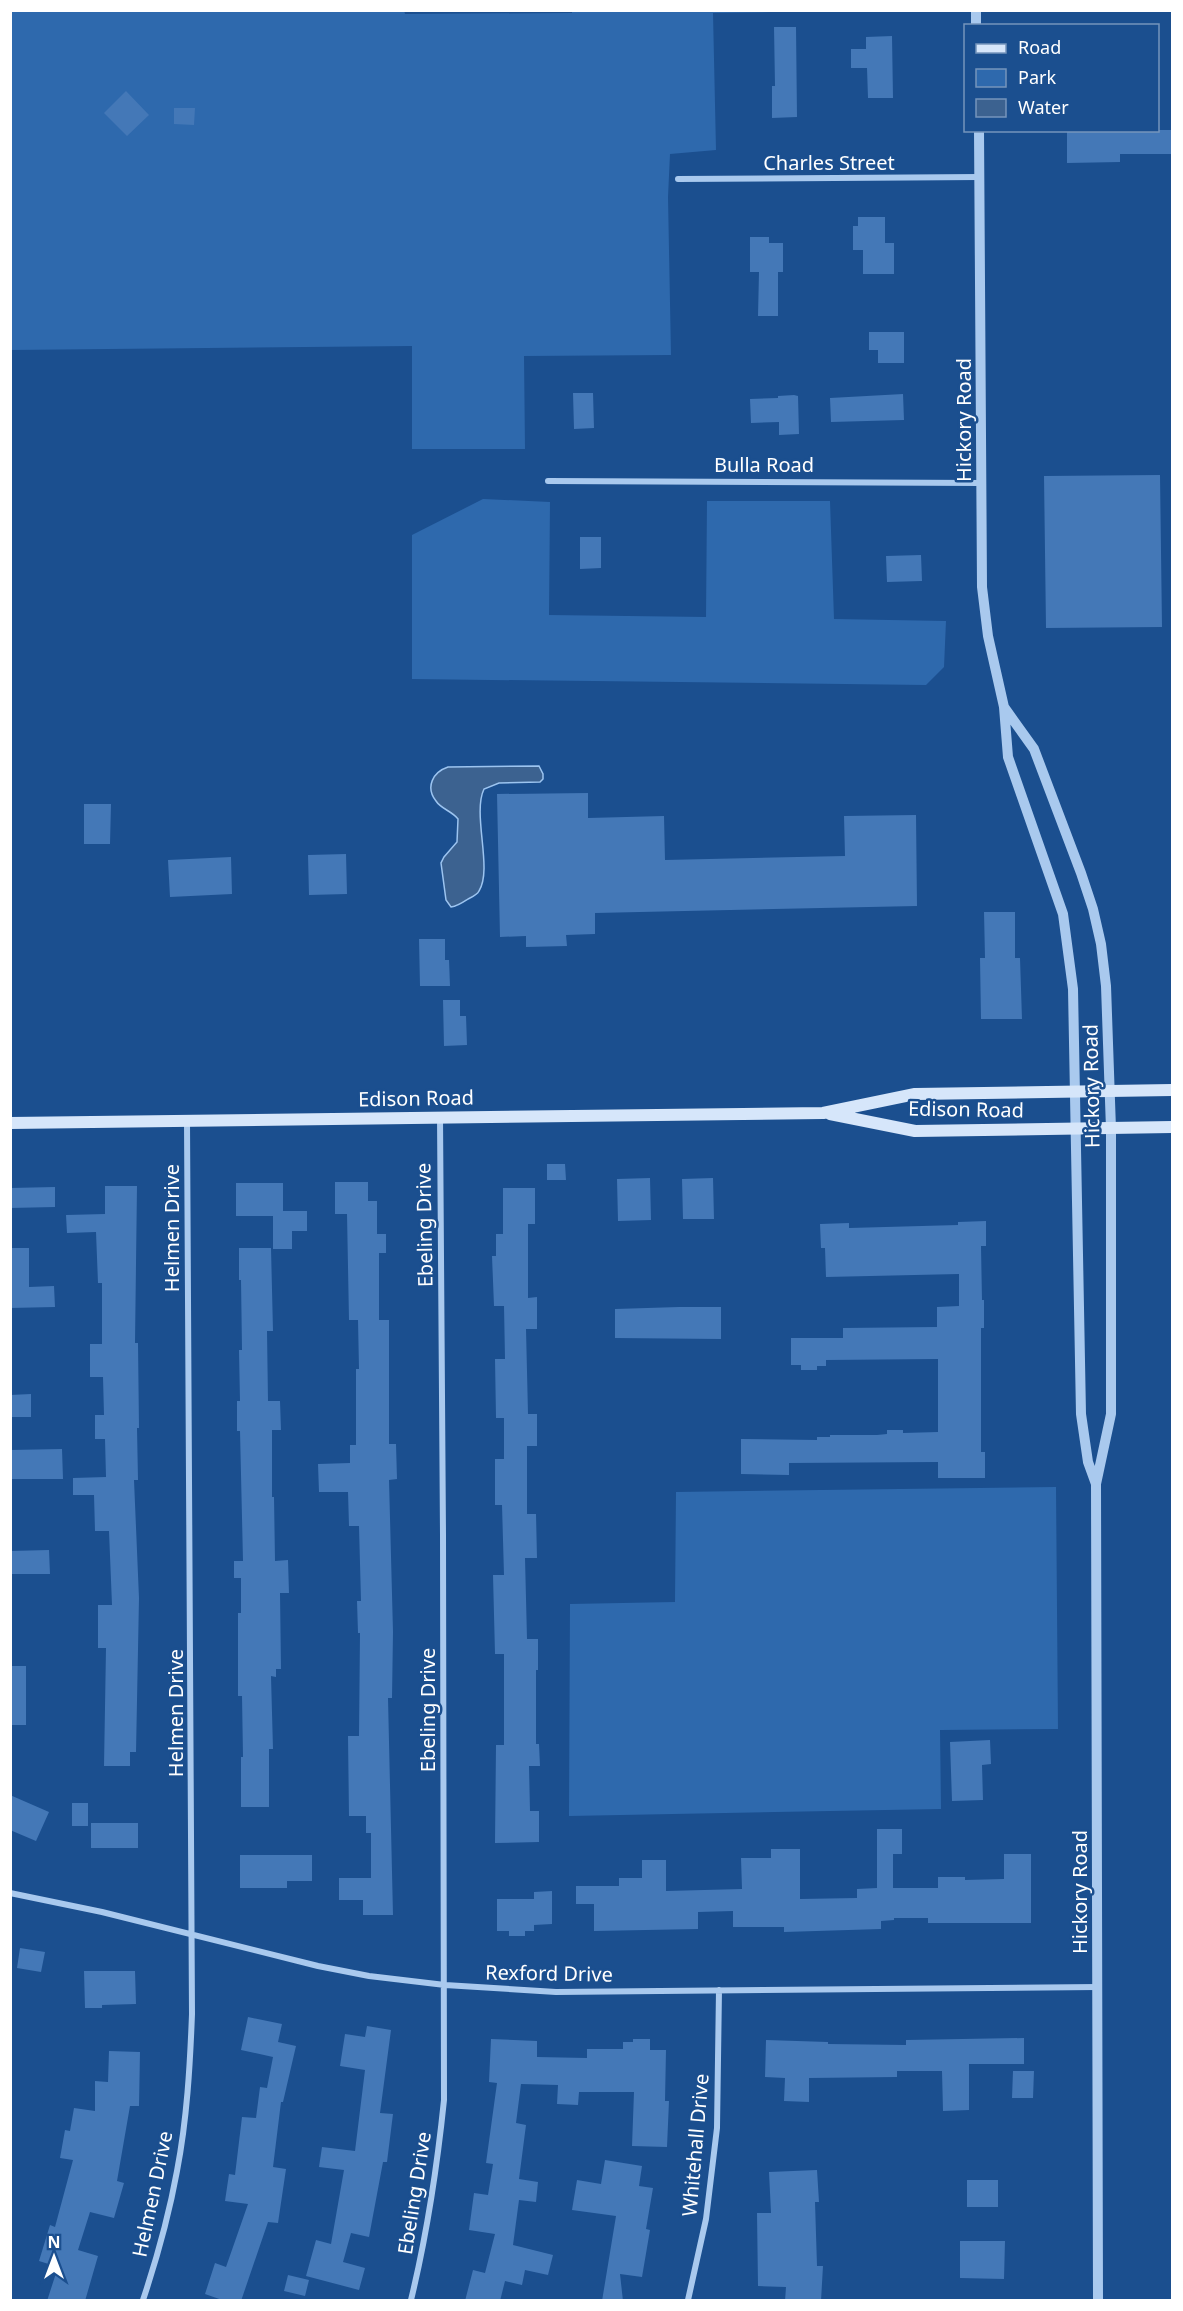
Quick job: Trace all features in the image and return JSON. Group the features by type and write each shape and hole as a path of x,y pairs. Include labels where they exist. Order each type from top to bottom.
{"main road":[{"name":"Edison Road","path":"10,1123 823,1113 915,1094 1173,1090"},
{"name":"Edison Road","path":"823,1113 915,1131 1173,1127"}],"street":[{"name":"Hickory Road","path":"979,132 982,588 987,636 1004,707 1008,757 1063,914 1073,989 1081,1414 1088,1461 1096,1484"},
{"name":"Charles Street","path":"678,179 980,177"},
{"name":"Bulla Road","path":"548,481 981,483"},
{"name":"Hickory Road","path":"1004,707 1034,749 1093,909 1101,944 1106,986 1111,1129 1111,1414 1096,1484 1098,2301"},
{"name":"Ebeling Drive","path":"411,2301 423,2248 439,2153 444,2100 440,1118"},
{"name":"Helmen Drive","path":"143,2301 168,2215 185,2122 192,2014 187,1121"},
{"name":"Rexford Drive","path":"10,1893 102,1912 244,1949 369,1976 445,1985 556,1992 1098,1987"},
{"name":"Whitehall Drive","path":"688,2301 706,2218 717,2128 719,1990"}],"green space":[{"path":"404,10 405,14 572,13 572,10 772,10 772,12 713,13 716,150 670,154 668,197 671,355 524,356 525,449 412,449 412,346 11,350 10,11"},
{"path":"483,499 550,502 549,615 706,617 707,501 830,501 834,619 946,621 944,667 926,685 412,679 412,535"},
{"path":"1056,1487 1058,1729 940,1730 941,1809 569,1816 570,1604 675,1602 676,1492"}],"water":[{"path":"539,766 543,774 540,782 499,783 484,789 480,812 484,856 483,881 476,895 451,907 446,900 441,863 457,842 458,819 438,804 433,796 431,785 435,776 448,767"}],"building":[{"path":"774,27 796,27 797,117 772,118 772,86 775,86"},
{"path":"892,36 893,98 868,98 867,68 851,68 851,49 866,49 866,37"},
{"path":"126,91 149,115 127,136 104,113"},
{"path":"174,108 195,108 194,125 174,124"},
{"path":"1173,130 1173,154 1120,154 1120,162 1067,163 1067,132"},
{"path":"858,217 885,217 885,243 894,243 894,274 863,274 863,250 853,250 853,226 858,226"},
{"path":"750,237 769,237 769,243 783,243 783,272 778,272 778,316 758,316 759,272 750,272"},
{"path":"869,332 904,332 904,363 878,363 878,350 869,350"},
{"path":"573,393 593,393 594,428 574,429"},
{"path":"903,394 904,420 831,422 830,398"},
{"path":"798,396 799,434 779,435 779,422 751,423 750,399"},
{"path":"1160,475 1162,627 1046,628 1044,476"},
{"path":"580,537 601,537 601,568 580,569"},
{"path":"921,555 922,581 887,582 886,556"},
{"path":"588,793 588,818 664,816 665,860 845,856 844,816 916,815 917,906 595,913 595,934 566,935 567,946 526,947 526,936 500,937 497,794"},
{"path":"84,804 111,804 110,844 84,844"},
{"path":"346,854 347,894 309,895 308,855"},
{"path":"231,857 232,894 170,897 168,860"},
{"path":"984,912 1015,912 1015,958 1020,958 1022,1019 981,1019 980,958 985,958"},
{"path":"419,939 445,939 445,960 449,960 450,986 420,986"},
{"path":"443,1000 460,1000 460,1016 466,1016 467,1045 444,1046"},
{"path":"547,1164 565,1164 566,1180 547,1180"},
{"path":"650,1178 651,1220 618,1221 617,1179"},
{"path":"713,1178 714,1219 683,1219 682,1179"},
{"path":"335,1182 368,1182 368,1201 377,1201 377,1234 386,1234 386,1253 379,1253 379,1320 389,1320 389,1444 396,1444 397,1479 389,1480 393,1632 392,1698 388,1698 393,1915 363,1915 363,1900 339,1900 339,1878 371,1878 371,1833 366,1833 366,1816 349,1816 348,1736 359,1736 360,1633 358,1633 357,1601 361,1601 359,1526 349,1526 348,1492 319,1492 318,1464 350,1463 350,1445 356,1445 358,1320 349,1320 347,1214 335,1214"},
{"path":"236,1183 283,1183 283,1211 307,1211 307,1231 292,1231 292,1249 273,1249 273,1216 236,1216"},
{"path":"105,1186 137,1186 135,1343 138,1343 139,1428 137,1428 138,1480 134,1480 139,1598 136,1752 130,1752 130,1766 104,1766 106,1648 98,1648 98,1605 112,1605 109,1531 95,1531 94,1495 73,1495 73,1478 106,1477 105,1439 95,1439 95,1415 104,1415 103,1377 90,1377 90,1344 102,1344 102,1283 98,1283 96,1232 67,1233 66,1215 105,1214"},
{"path":"55,1187 55,1207 10,1208 10,1188"},
{"path":"503,1188 535,1188 535,1224 528,1224 528,1298 537,1297 537,1329 526,1329 528,1414 537,1414 537,1446 527,1446 527,1514 536,1514 537,1558 525,1558 527,1639 538,1639 536,1744 539,1744 540,1766 529,1766 530,1811 539,1811 539,1842 495,1843 496,1745 504,1745 504,1654 495,1654 493,1575 504,1575 502,1505 495,1505 495,1459 504,1459 504,1418 496,1418 495,1359 505,1359 504,1306 494,1306 492,1256 496,1256 496,1234 503,1234"},
{"path":"986,1221 986,1246 981,1246 984,1328 981,1328 981,1452 985,1452 985,1478 938,1478 938,1462 789,1463 789,1475 741,1474 741,1439 817,1440 817,1437 830,1437 830,1435 887,1434 887,1430 903,1430 903,1433 938,1432 938,1359 826,1360 826,1366 817,1366 817,1370 801,1370 801,1365 791,1365 791,1338 843,1338 843,1328 937,1327 937,1307 959,1306 959,1274 826,1277 825,1248 821,1248 820,1224 849,1223 849,1228 958,1225 958,1222"},
{"path":"10,1248 29,1248 29,1287 54,1286 55,1307 10,1308"},
{"path":"239,1248 271,1248 273,1331 267,1331 268,1401 280,1401 281,1430 272,1430 275,1561 288,1560 289,1593 280,1593 281,1669 276,1669 276,1677 271,1676 273,1749 269,1749 269,1807 241,1807 241,1757 243,1757 242,1696 238,1696 238,1613 241,1613 241,1578 234,1578 234,1561 243,1561 240,1431 237,1431 237,1401 240,1401 239,1350 242,1350"},
{"path":"721,1307 721,1339 615,1338 615,1309"},
{"path":"31,1394 31,1417 10,1417 10,1395"},
{"path":"62,1449 63,1479 10,1479 10,1450"},
{"path":"49,1550 50,1574 10,1574 10,1551"},
{"path":"10,1666 26,1666 26,1725 10,1725"},
{"path":"990,1740 991,1764 982,1765 983,1800 952,1801 950,1742"},
{"path":"10,1795 49,1812 36,1841 10,1830"},
{"path":"72,1803 88,1803 88,1826 72,1826"},
{"path":"91,1823 138,1823 138,1848 91,1848"},
{"path":"877,1829 902,1829 902,1854 893,1854 893,1888 938,1888 938,1877 965,1877 965,1880 1004,1879 1004,1854 1031,1854 1031,1923 928,1923 928,1918 894,1918 894,1920 881,1921 881,1929 784,1932 784,1927 733,1927 733,1911 698,1912 698,1929 594,1931 594,1904 576,1904 576,1886 619,1886 619,1878 642,1878 642,1860 666,1860 666,1891 742,1889 741,1858 771,1858 771,1849 800,1849 800,1899 857,1898 857,1889 877,1888"},
{"path":"240,1855 312,1855 312,1881 287,1881 287,1888 240,1888"},
{"path":"552,1891 552,1924 534,1925 534,1931 525,1931 525,1936 509,1936 509,1931 497,1931 497,1899 534,1899 534,1892"},
{"path":"20,1948 45,1952 41,1972 17,1968"},
{"path":"84,1971 135,1971 136,2004 85,2008"},
{"path":"248,2017 282,2024 278,2042 296,2046 283,2102 281,2102 273,2167 286,2169 278,2223 268,2222 241,2301 225,2301 205,2294 215,2263 226,2267 248,2204 225,2201 229,2174 235,2175 242,2117 256,2118 260,2087 267,2088 273,2057 241,2050"},
{"path":"367,2026 391,2030 380,2113 393,2114 387,2162 383,2162 369,2237 351,2233 343,2262 365,2268 359,2290 306,2276 316,2240 331,2244 344,2170 319,2167 322,2147 355,2151 365,2070 340,2066 345,2034 365,2037"},
{"path":"1024,2038 1024,2064 969,2064 969,2110 943,2111 942,2071 897,2071 897,2077 809,2078 809,2102 784,2101 785,2078 765,2077 766,2040 906,2045 906,2040"},
{"path":"491,2039 537,2041 537,2057 587,2058 587,2049 623,2049 623,2042 633,2042 633,2039 650,2039 650,2050 666,2050 665,2101 669,2101 667,2147 632,2146 634,2092 579,2092 578,2105 557,2104 558,2085 521,2084 516,2123 526,2125 519,2179 538,2182 536,2202 519,2200 513,2245 553,2255 548,2275 525,2270 522,2285 505,2281 500,2301 465,2301 473,2270 485,2273 495,2234 469,2230 474,2193 488,2195 493,2164 486,2163 497,2083 489,2082"},
{"path":"109,2051 140,2052 139,2106 130,2106 117,2181 124,2183 114,2218 90,2212 78,2250 98,2256 85,2301 47,2301 58,2267 39,2261 50,2225 55,2227 73,2160 60,2158 65,2130 70,2131 74,2108 95,2111 95,2081 108,2082"},
{"path":"1013,2071 1034,2071 1033,2098 1012,2098"},
{"path":"605,2160 642,2166 639,2186 653,2188 646,2229 650,2230 642,2277 620,2274 623,2301 602,2301 616,2216 572,2210 577,2180 601,2184"},
{"path":"817,2170 819,2202 815,2202 817,2266 823,2266 821,2301 785,2301 786,2287 758,2286 757,2213 771,2213 769,2172"},
{"path":"967,2180 998,2180 998,2207 967,2207"},
{"path":"960,2241 1005,2241 1004,2279 960,2278"},
{"path":"288,2275 309,2280 305,2296 284,2291"}]}
